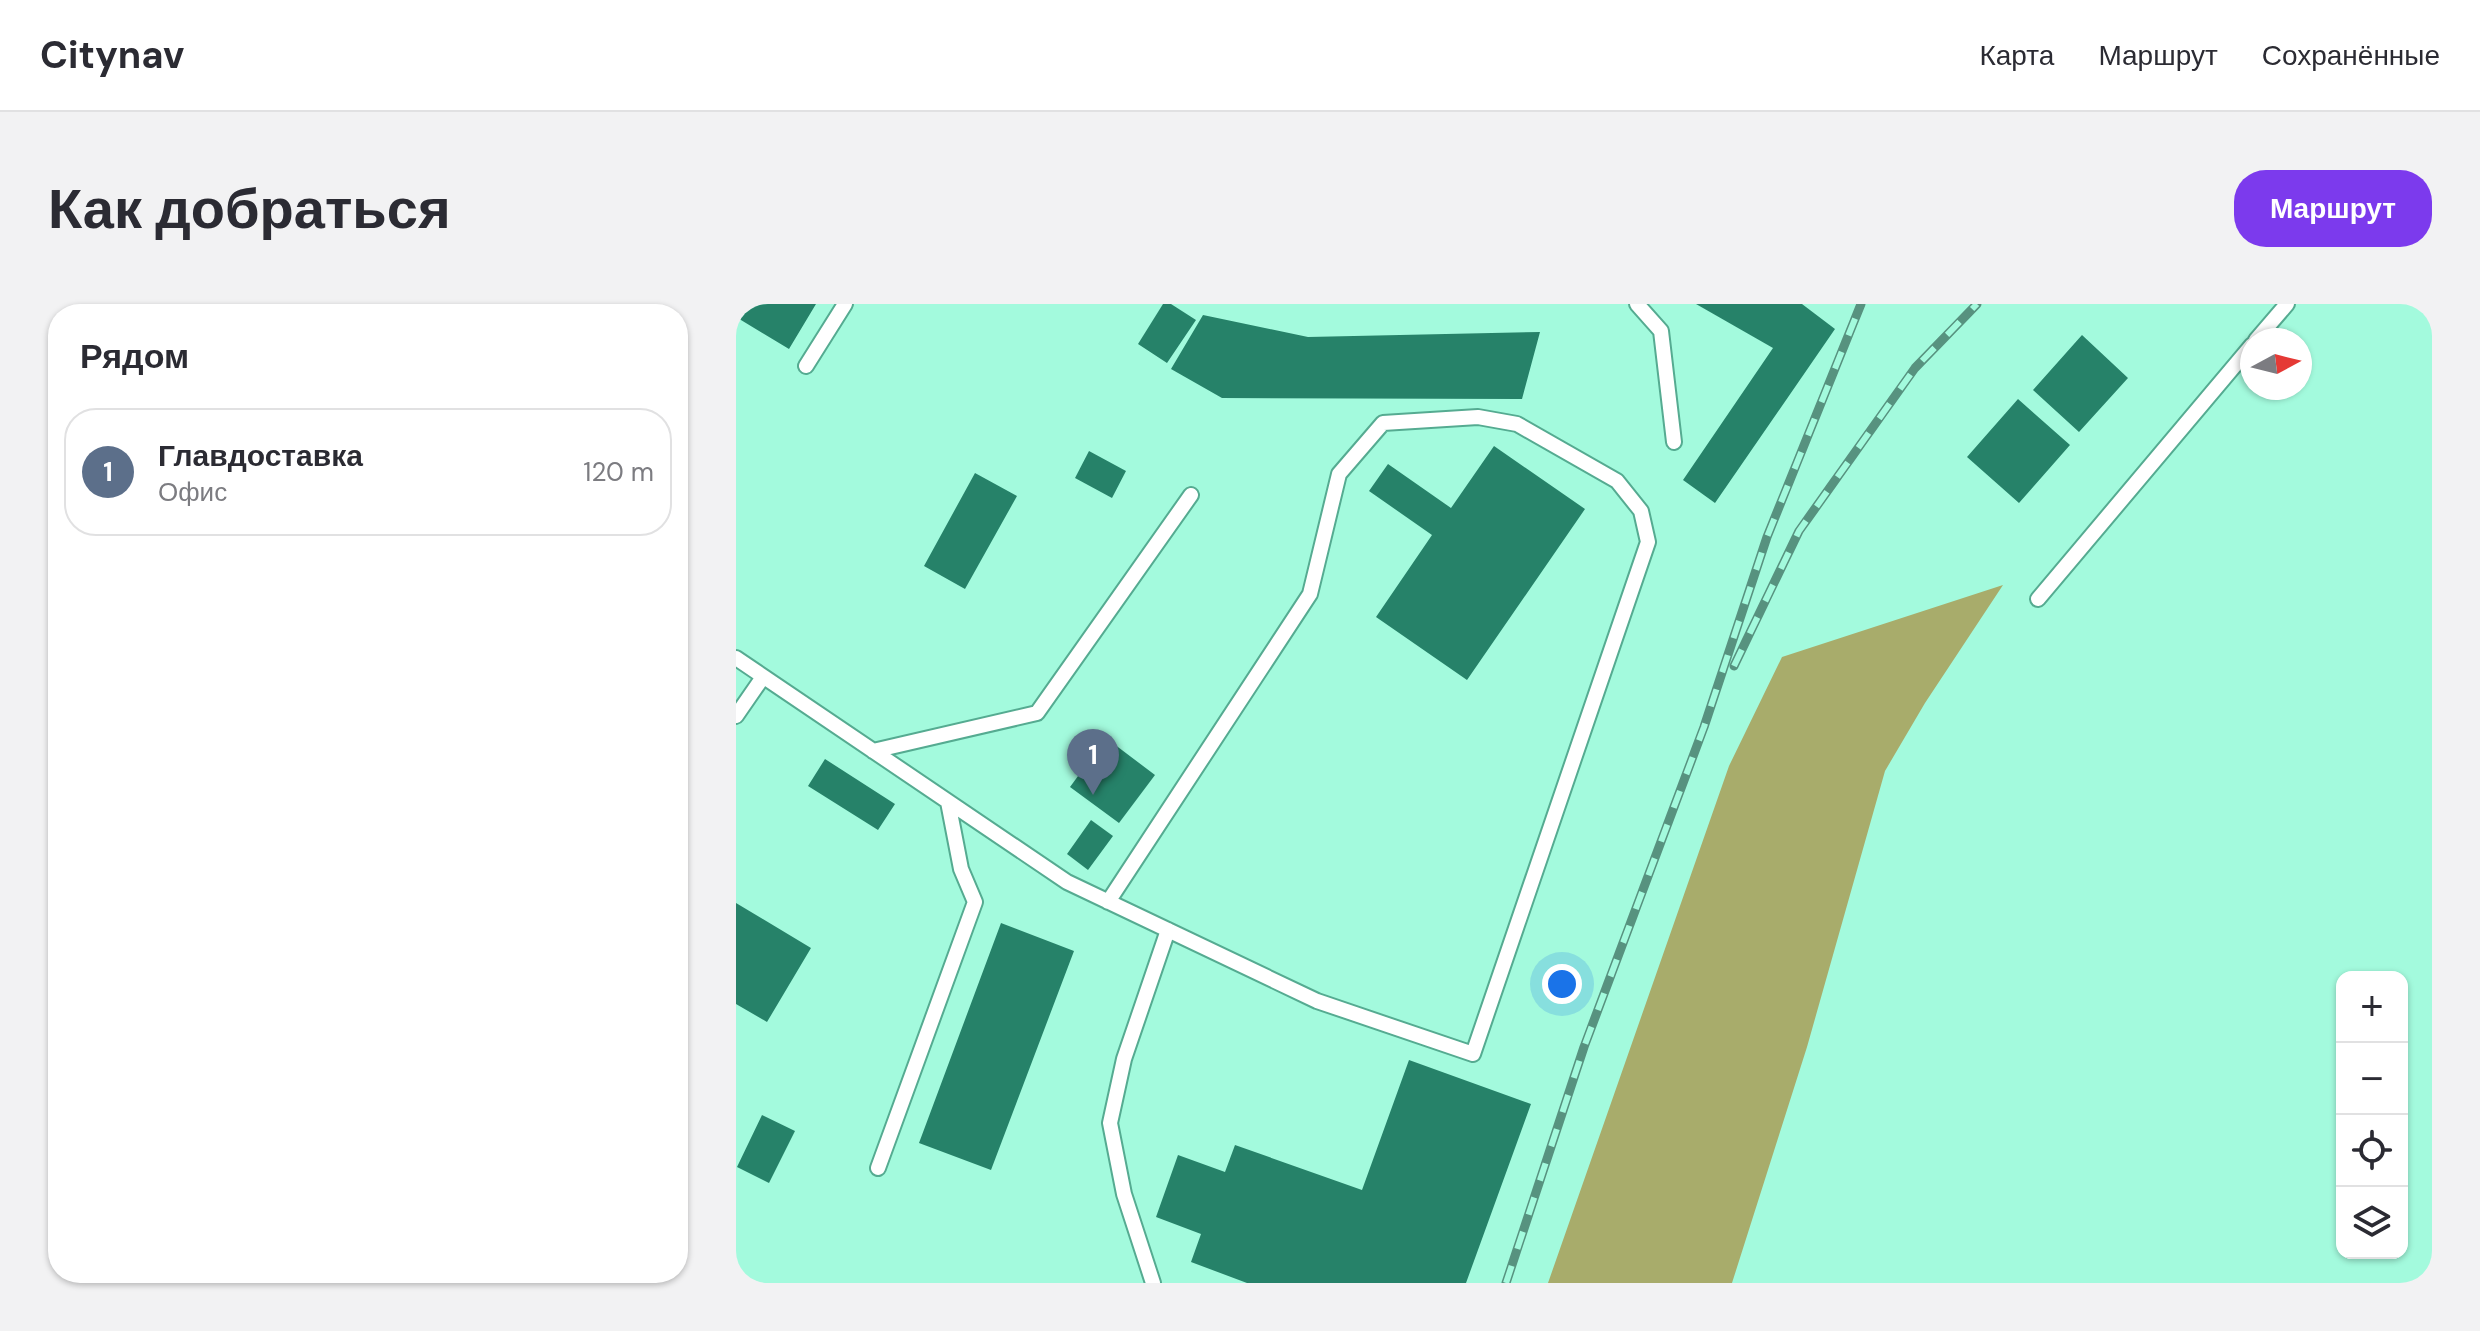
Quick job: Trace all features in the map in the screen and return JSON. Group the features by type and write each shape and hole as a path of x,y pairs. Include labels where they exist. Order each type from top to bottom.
{"lane":[{"path":"806,366 845,304"},
{"path":"1637,304 1661,331 1674,442"},
{"path":"2266,328 2287,304"},
{"path":"2038,599 2240,359"},
{"path":"736,658 1067,882 1108,902 1317,1001 1473,1054 1648,542 1641,511 1617,481 1517,424 1478,417 1383,423 1339,474 1310,594 1108,902"},
{"path":"873,751 1037,713 1191,495"},
{"path":"736,716 763,677"},
{"path":"878,1168 975,902 961,869 948,802"},
{"path":"1153,1283 1124,1194 1110,1123 1124,1059 1168,930"}],"green space":[{"path":"2003,585 1925,703 1885,771 1807,1047 1732,1283 1548,1283 1729,766 1782,657"}],"building":[{"path":"736,304 816,304 789,349 736,317"},
{"path":"1163,304 1171,304 1196,320 1167,363 1138,344"},
{"path":"1696,304 1802,304 1835,329 1715,503 1683,480 1773,348"},
{"path":"1203,315 1308,337 1540,332 1522,399 1222,398 1171,369"},
{"path":"2082,335 2128,378 2079,432 2033,390"},
{"path":"2018,399 2070,445 2019,503 1967,457"},
{"path":"1494,446 1585,509 1467,680 1376,617 1432,535 1369,491 1388,464 1451,508"},
{"path":"1089,451 1126,471 1112,498 1075,478"},
{"path":"975,473 1017,496 965,589 924,566"},
{"path":"1106,738 1155,775 1119,823 1070,787"},
{"path":"825,759 895,804 878,830 808,786"},
{"path":"1091,820 1113,836 1088,870 1067,854"},
{"path":"736,903 811,948 767,1022 736,1004"},
{"path":"1001,923 1074,951 991,1170 919,1143"},
{"path":"1409,1060 1531,1104 1466,1283 1247,1283 1191,1262 1201,1234 1156,1217 1178,1155 1225,1172 1235,1145 1362,1190"},
{"path":"762,1115 795,1131 769,1183 737,1167"}],"railway":[{"path":"1506,1283 1584,1047 1704,727 1767,537 1861,304"},
{"path":"1734,666 1799,531 1915,368 1977,304"}],"place":[{"name":"Главдоставка","path":"1093,795"}]}
